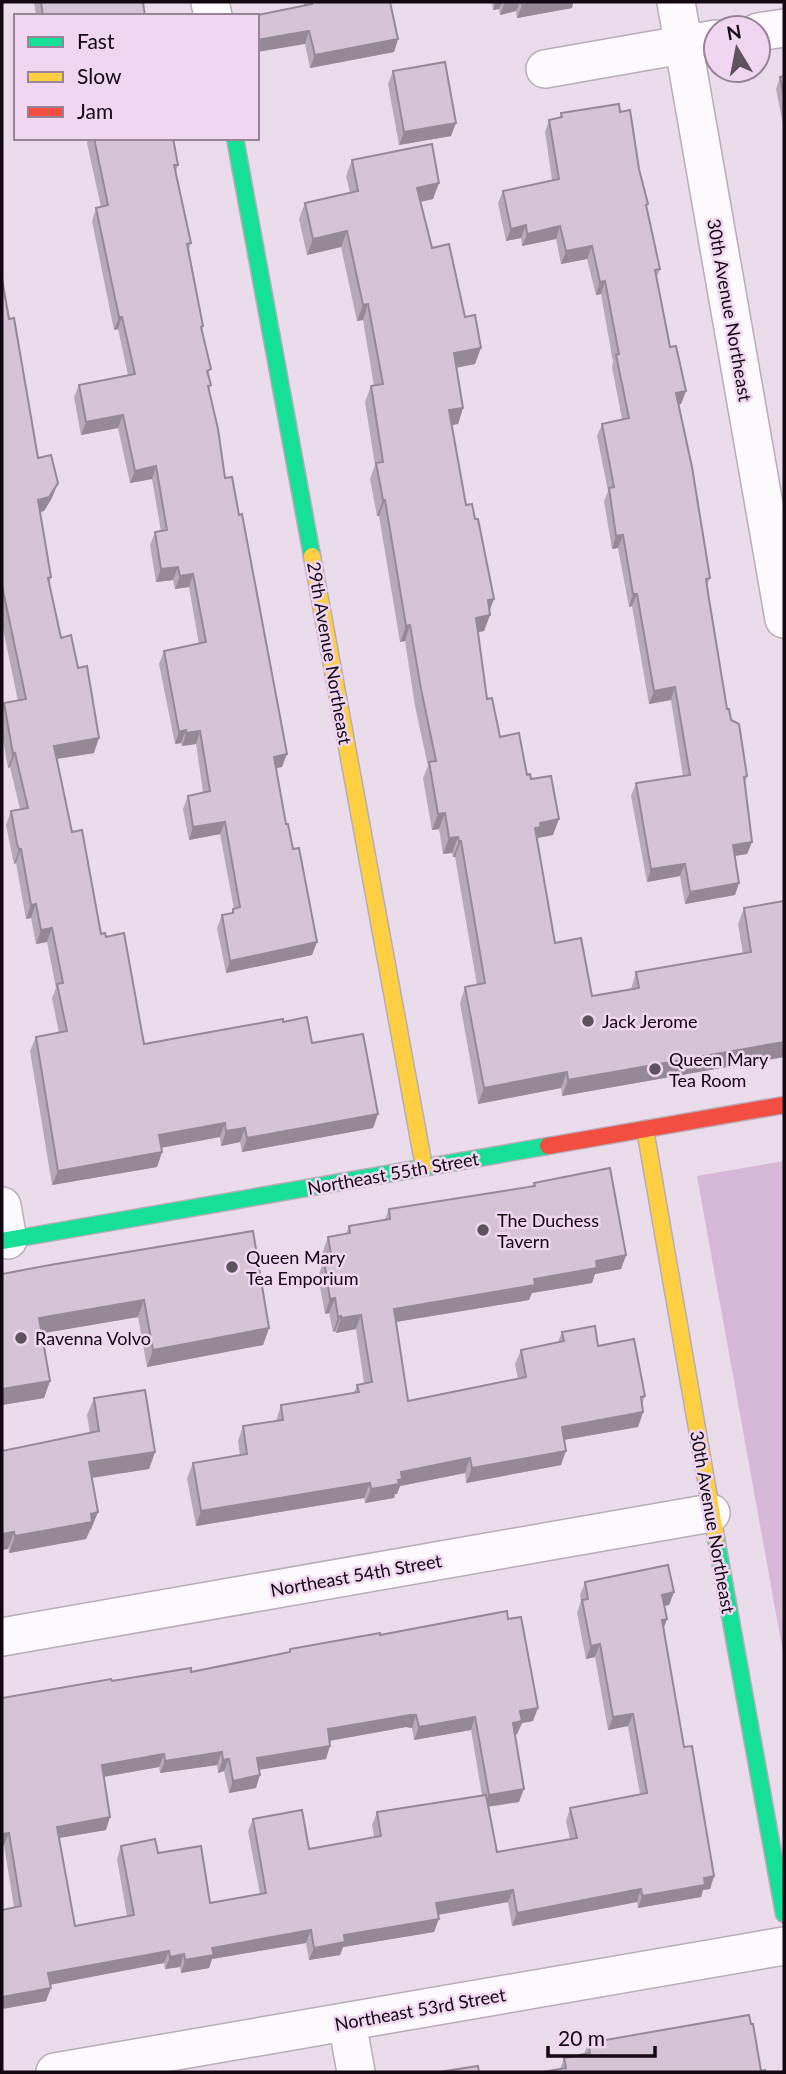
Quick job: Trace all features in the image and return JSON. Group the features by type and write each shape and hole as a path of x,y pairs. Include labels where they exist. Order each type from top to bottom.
{"street":[{"name":"30th Avenue Northeast","path":"676,2 700,42 784,619"},
{"path":"545,69 700,42"},
{"name":"29th Avenue Northeast","path":"235,140 424,1167"},
{"name":"Northeast 55th Street","path":"4,1229 424,1167 784,1105"},
{"name":"30th Avenue Northeast","path":"645,1129 784,1914"},
{"name":"Northeast 54th Street","path":"2,1637 711,1513"},
{"name":"Northeast 53rd Street","path":"55,2072 784,1946"},
{"path":"346,2022 356,2072"}],"shaded area":[{"path":"784,1161 784,1658 697,1176"}],"building":[{"path":"41,2 143,2 145,14 68,14 43,14"},
{"path":"311,2 390,2 398,39 315,55 309,31 259,40 259,15 312,4"},
{"path":"445,62 456,123 404,132 393,71"},
{"path":"784,76 784,96 780,77"},
{"path":"619,104 620,112 630,110 660,269 655,270 670,347 676,346 686,391 676,393 692,467 710,578 706,579 727,709 731,720 739,724 747,776 744,777 752,842 733,845 739,883 690,892 685,864 651,869 636,783 690,775 675,687 654,691 637,594 633,594 623,535 616,536 609,488 614,487 602,424 629,418 605,281 600,282 592,246 566,251 560,226 527,234 526,225 511,229 503,191 559,179 549,120 562,117 561,113"},
{"path":"94,140 173,140 178,165 174,165 191,243 187,244 211,369 207,371 211,385 208,386 225,478 232,477 239,515 242,514 287,754 274,757 286,824 293,849 299,848 317,942 230,961 222,915 233,913 233,909 240,907 225,822 193,827 188,796 210,791 200,731 179,732 164,651 206,642 193,574 180,576 178,567 161,569 155,532 167,530 156,466 135,471 123,415 86,422 79,385 135,374 122,317 119,317 96,208 108,205"},
{"path":"432,144 439,183 417,188 432,248 449,244 465,317 475,315 481,348 454,353 463,408 449,410 466,505 472,504 475,519 478,519 494,599 488,600 490,615 476,618 487,699 492,698 500,737 519,733 527,775 530,774 531,779 551,776 559,819 540,823 541,827 535,828 555,943 581,938 592,996 639,988 636,972 751,952 744,908 784,901 784,1042 568,1080 567,1072 484,1088 465,987 485,983 461,841 458,837 449,838 445,813 438,814 429,762 436,761 410,625 406,626 385,500 376,463 383,462 371,386 383,384 368,304 363,305 347,231 313,239 305,203 358,191 352,160"},
{"path":"2,279 9,319 14,318 38,458 51,455 58,483 49,497 38,500 51,577 48,578 61,638 71,635 78,668 87,666 99,738 54,746 72,832 82,830 101,934 105,933 106,937 124,933 144,1044 307,1017 312,1043 363,1034 378,1114 247,1138 245,1128 226,1131 225,1123 159,1135 162,1152 58,1171 36,1037 67,1031 57,984 63,983 52,928 41,930 36,904 31,905 21,849 17,844 11,811 28,808 15,753 13,754 4,703 26,699 2,586"},
{"path":"610,1168 626,1255 596,1261 597,1268 534,1279 535,1285 394,1309 408,1401 526,1377 521,1350 564,1341 562,1332 595,1326 598,1346 634,1339 645,1396 641,1397 643,1412 562,1427 566,1451 472,1468 470,1458 401,1472 402,1479 398,1480 399,1484 371,1489 370,1483 201,1511 193,1463 247,1454 243,1426 283,1420 281,1405 359,1392 357,1385 372,1382 361,1315 338,1317 335,1298 330,1299 324,1261 332,1260 328,1237 350,1233 349,1226 390,1219 389,1209 535,1186 534,1183"},
{"path":"253,1231 269,1328 153,1350 144,1300 39,1318 50,1381 2,1389 2,1274"},
{"path":"145,1390 155,1452 89,1462 98,1512 91,1514 92,1522 15,1536 14,1532 2,1534 2,1451 99,1431 94,1398"},
{"path":"668,1565 674,1592 662,1595 667,1619 662,1620 684,1747 692,1746 714,1876 704,1878 705,1885 642,1896 641,1889 517,1913 513,1890 436,1903 439,1919 344,1935 345,1942 314,1948 311,1930 212,1948 214,1955 185,1960 184,1954 170,1957 169,1951 48,1973 51,1988 2,1997 2,1910 21,1906 9,1833 2,1834 2,1698 191,1668 191,1672 290,1652 290,1649 507,1611 508,1619 521,1617 538,1708 520,1711 522,1721 513,1723 524,1789 489,1795 475,1717 419,1727 416,1715 410,1715 328,1729 330,1746 257,1758 260,1775 233,1781 229,1759 223,1760 222,1752 165,1761 164,1754 102,1765 110,1817 57,1827 75,1926 134,1915 121,1846 155,1839 158,1853 201,1846 210,1903 266,1893 253,1819 302,1810 309,1849 381,1836 377,1812 486,1795 497,1852 577,1838 570,1808 647,1793 633,1714 613,1717 600,1644 591,1646 582,1600 588,1599 585,1582"},
{"path":"749,2015 761,2071 765,2072 543,2072 566,2068 564,2058 590,2053 588,2043"},
{"path":"478,2066 479,2072 439,2072"}],"traffic: fast":[{"path":"235,140 312,556"},
{"path":"2,1241 548,1146"},
{"path":"716,1538 784,1914"}],"traffic: slow":[{"path":"312,556 424,1167"},
{"path":"645,1129 716,1538"}],"traffic: jam":[{"path":"548,1146 784,1105"}],"place":[{"name":"Jack Jerome","path":"588,1021"},
{"name":"Queen Mary Tea Room","path":"655,1069"},
{"name":"The Duchess Tavern","path":"483,1230"},
{"name":"Queen Mary Tea Emporium","path":"232,1267"},
{"name":"Ravenna Volvo","path":"21,1338"}]}
